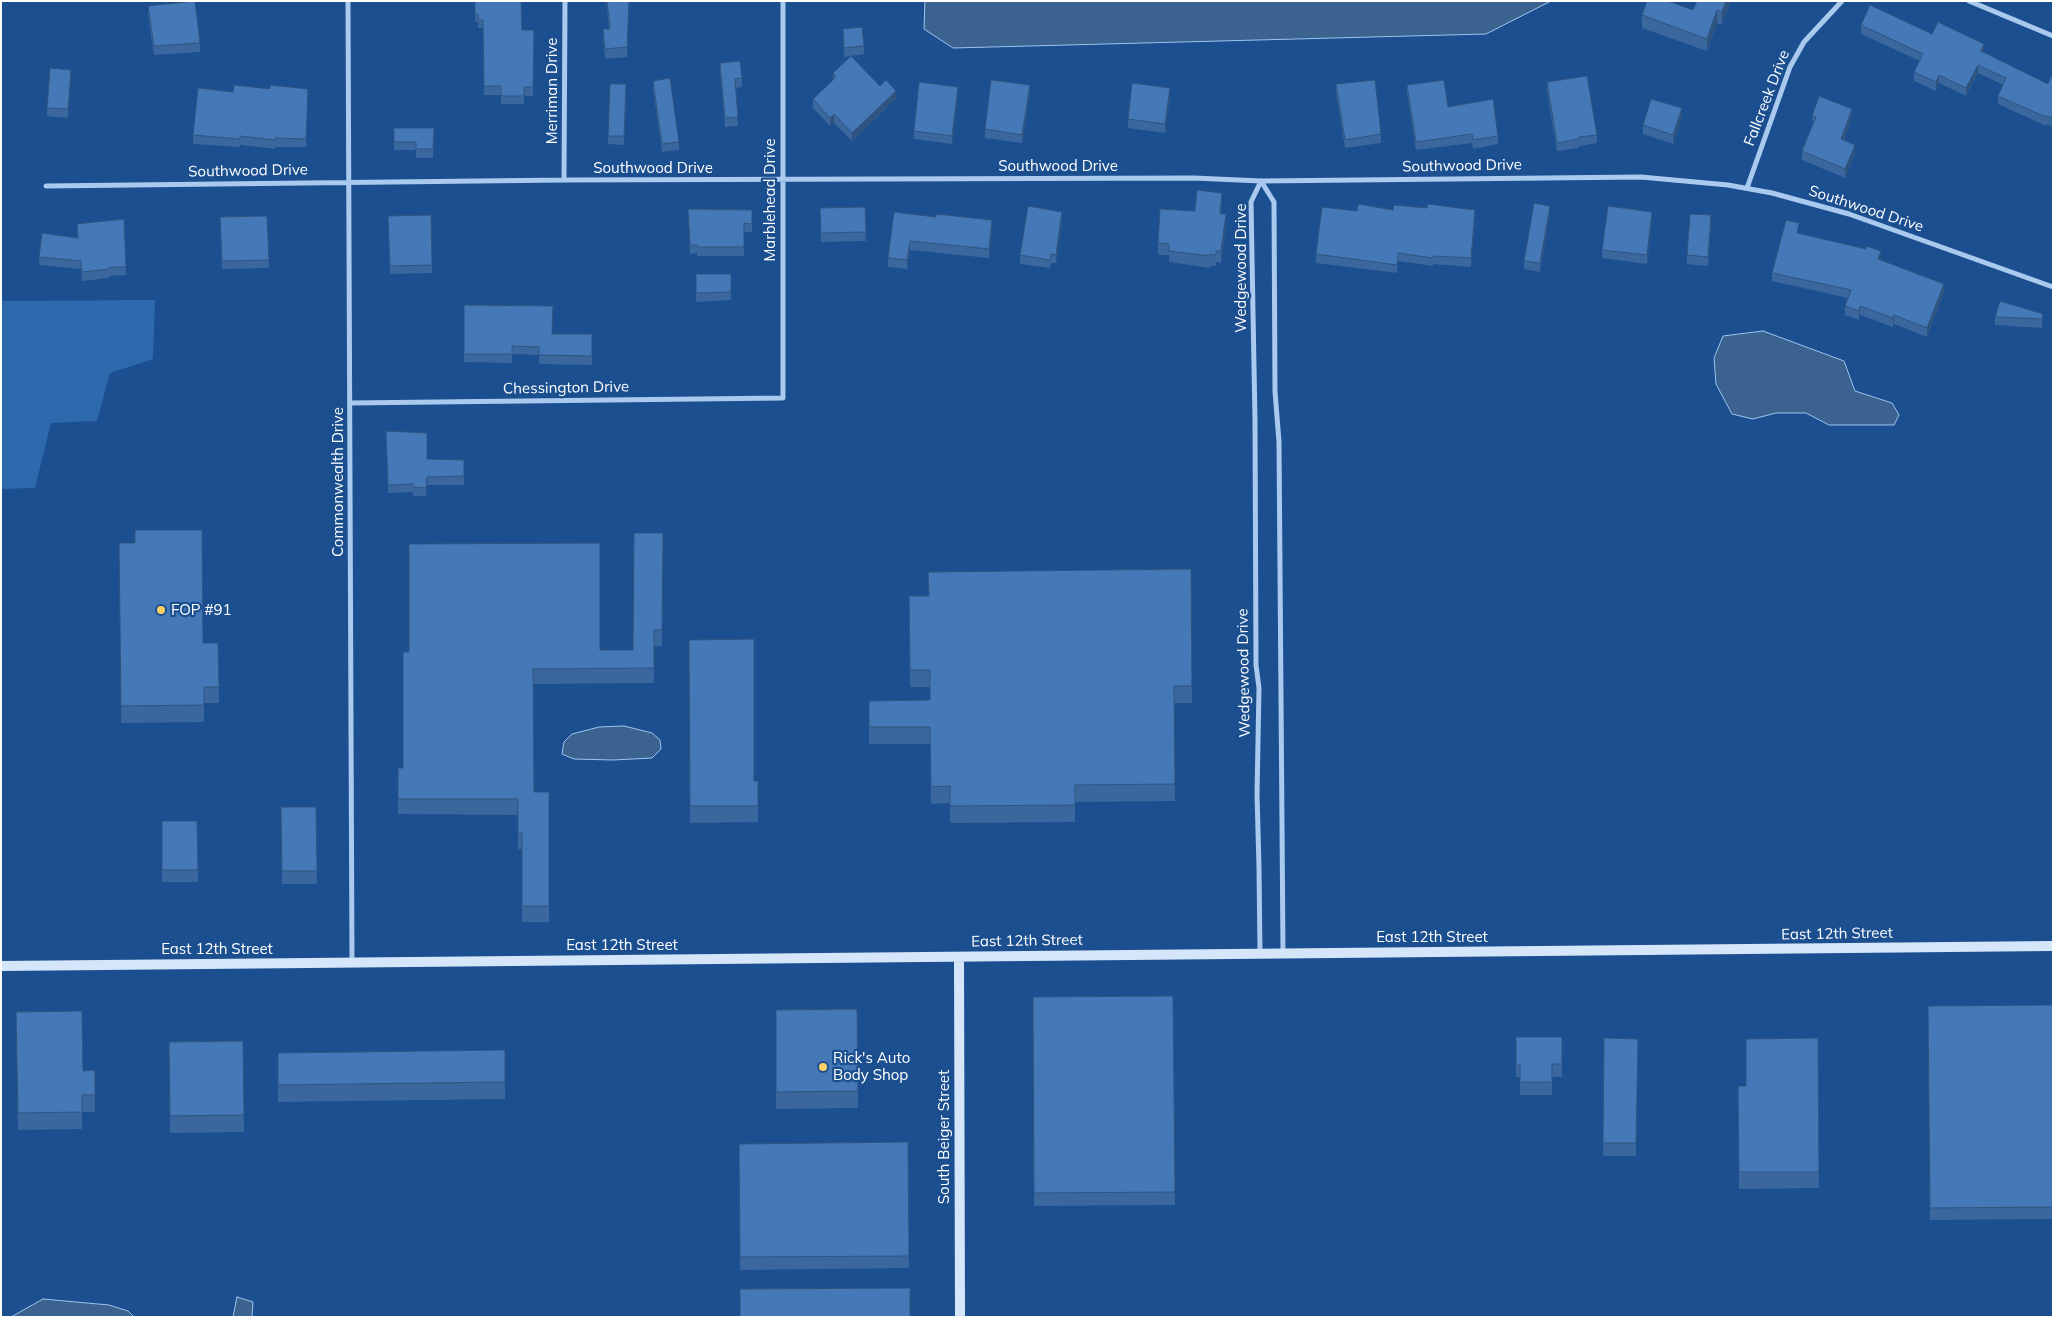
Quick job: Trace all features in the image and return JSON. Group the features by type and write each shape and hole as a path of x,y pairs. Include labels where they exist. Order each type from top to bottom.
{"street":[{"name":"Commonwealth Drive","path":"348,1 352,962"},
{"name":"Merriman Drive","path":"564,180 566,1"},
{"name":"Marblehead Drive","path":"783,1 783,398"},
{"name":"Fallcreek Drive","path":"1747,188 1790,67 1804,42 1842,1"},
{"path":"1969,1 2053,36"},
{"name":"Southwood Drive","path":"46,186 564,180 1194,178 1261,181 1641,177 1747,188 1772,193 1849,214 2053,287"},
{"name":"Wedgewood Drive","path":"1260,953 1257,794 1259,688 1256,665 1255,421 1251,202 1261,181"},
{"name":"Wedgewood Drive","path":"1261,181 1274,202 1275,391 1279,442 1283,953"},
{"name":"Chessington Drive","path":"350,403 783,398"},
{"name":"East 12th Street","path":"1,966 2053,946"},
{"name":"South Beiger Street","path":"959,957 960,1317"}],"shaded area":[{"path":"925,1 1551,1 1486,34 953,48 924,29"},
{"path":"155,300 153,359 110,373 97,421 51,423 35,488 1,489 1,301"},
{"path":"1763,331 1844,361 1855,391 1892,403 1899,415 1894,425 1829,425 1806,413 1776,413 1753,419 1732,414 1716,384 1714,358 1723,336"},
{"path":"624,726 652,733 660,740 661,749 652,758 613,760 574,759 562,754 564,742 572,734 599,727"},
{"path":"237,1297 253,1302 252,1317 233,1317"},
{"path":"43,1299 109,1305 128,1311 134,1317 11,1317"}],"building":[{"path":"195,1 200,43 154,46 148,6"},
{"path":"475,1 521,1 522,30 534,30 533,87 524,87 524,96 501,96 501,86 484,86 483,20 478,20 478,14 475,14"},
{"path":"607,1 629,1 627,47 605,49 603,29 610,29"},
{"path":"1647,1 1668,1 1693,10 1697,1 1726,1 1722,12 1717,10 1707,39 1642,15"},
{"path":"1870,5 1932,34 1938,22 1984,44 1981,51 2048,84 2053,72 2053,118 2046,117 1998,96 2006,78 1978,65 1966,88 1939,75 1936,82 1914,72 1923,54 1861,25"},
{"path":"862,27 864,46 844,48 843,29"},
{"path":"851,56 880,86 886,80 896,91 852,133 834,114 830,118 813,99 836,77 833,73"},
{"path":"740,61 742,78 735,79 738,117 725,118 720,63"},
{"path":"50,68 71,70 68,109 47,108"},
{"path":"1587,76 1597,135 1579,137 1579,139 1557,143 1547,82"},
{"path":"670,78 679,142 662,144 653,81"},
{"path":"991,80 1030,85 1022,135 985,129"},
{"path":"1375,80 1381,134 1345,140 1336,84"},
{"path":"1444,80 1448,107 1493,99 1498,136 1473,140 1472,134 1416,142 1407,85"},
{"path":"919,82 958,87 952,136 914,131"},
{"path":"1132,83 1170,88 1165,124 1128,119"},
{"path":"610,84 626,84 624,136 608,136"},
{"path":"234,85 270,89 270,85 308,89 306,139 275,138 275,140 240,136 240,139 193,135 198,88 233,92"},
{"path":"1819,96 1852,109 1841,139 1855,145 1845,169 1802,151 1816,117 1812,116"},
{"path":"1651,99 1682,108 1673,135 1643,125"},
{"path":"394,128 434,128 433,149 416,149 416,142 394,142"},
{"path":"1197,190 1222,193 1220,214 1226,214 1221,251 1216,251 1216,255 1210,254 1210,256 1169,251 1169,244 1158,243 1160,209 1195,211"},
{"path":"1534,203 1550,206 1540,263 1524,261"},
{"path":"1358,204 1393,210 1394,205 1427,208 1428,204 1475,210 1471,258 1433,256 1433,258 1398,253 1397,265 1316,254 1322,207 1357,211"},
{"path":"1028,206 1062,212 1056,255 1051,254 1050,260 1020,255"},
{"path":"1608,206 1652,212 1647,255 1602,250"},
{"path":"865,207 866,232 821,233 820,208"},
{"path":"688,209 752,210 752,224 744,223 744,247 697,247 697,245 690,245"},
{"path":"894,212 936,217 936,214 992,220 989,249 910,241 907,260 888,258"},
{"path":"1690,214 1711,215 1708,257 1687,255"},
{"path":"431,215 432,265 390,266 388,216"},
{"path":"267,216 269,260 222,261 220,217"},
{"path":"124,219 126,267 109,267 109,269 82,272 81,261 39,257 42,233 78,238 77,224"},
{"path":"1786,220 1799,223 1797,233 1866,249 1867,246 1881,251 1878,259 1944,284 1927,328 1894,315 1893,318 1860,306 1859,311 1845,306 1851,290 1772,273"},
{"path":"696,274 731,274 731,292 696,293"},
{"path":"2000,301 2043,314 2042,319 1995,317"},
{"path":"464,305 553,306 552,334 592,334 592,356 539,355 539,347 512,346 512,354 464,354"},
{"path":"386,431 427,433 427,459 464,460 464,476 427,477 426,488 413,487 413,484 388,485"},
{"name":"FOP #91","path":"135,530 202,530 203,643 218,643 219,687 204,687 204,705 121,706 119,543 135,543"},
{"path":"634,533 663,533 662,630 654,630 654,668 533,669 534,792 549,792 549,906 522,906 522,833 518,833 518,799 398,799 398,768 403,768 403,652 409,652 409,544 600,543 600,650 633,650"},
{"path":"1191,569 1192,686 1174,686 1175,784 1075,785 1075,805 950,806 950,786 931,787 930,727 869,727 869,701 930,700 930,670 910,670 909,596 929,596 928,572"},
{"path":"754,639 754,781 758,781 758,806 690,806 689,640"},
{"path":"281,807 316,807 317,871 282,871"},
{"path":"162,821 197,821 198,870 162,870"},
{"path":"1173,996 1175,1192 1034,1193 1033,997"},
{"path":"2053,1005 2053,1207 1930,1208 1928,1006"},
{"path":"857,1009 858,1091 776,1092 776,1010"},
{"path":"82,1011 83,1071 95,1070 95,1095 82,1095 82,1112 18,1113 16,1012"},
{"path":"1516,1037 1562,1037 1562,1064 1552,1064 1552,1082 1520,1082 1520,1065 1516,1065"},
{"path":"1604,1038 1638,1039 1636,1143 1603,1143"},
{"path":"1818,1038 1819,1172 1739,1172 1738,1086 1746,1086 1746,1039"},
{"path":"243,1041 244,1115 170,1116 169,1042"},
{"path":"505,1050 505,1082 278,1085 278,1053"},
{"path":"908,1142 909,1256 740,1257 739,1144"},
{"path":"910,1288 910,1317 740,1317 740,1289"}],"place":[{"name":"FOP #91","path":"161,610"},
{"name":"Rick's Auto Body Shop","path":"823,1067"}]}
